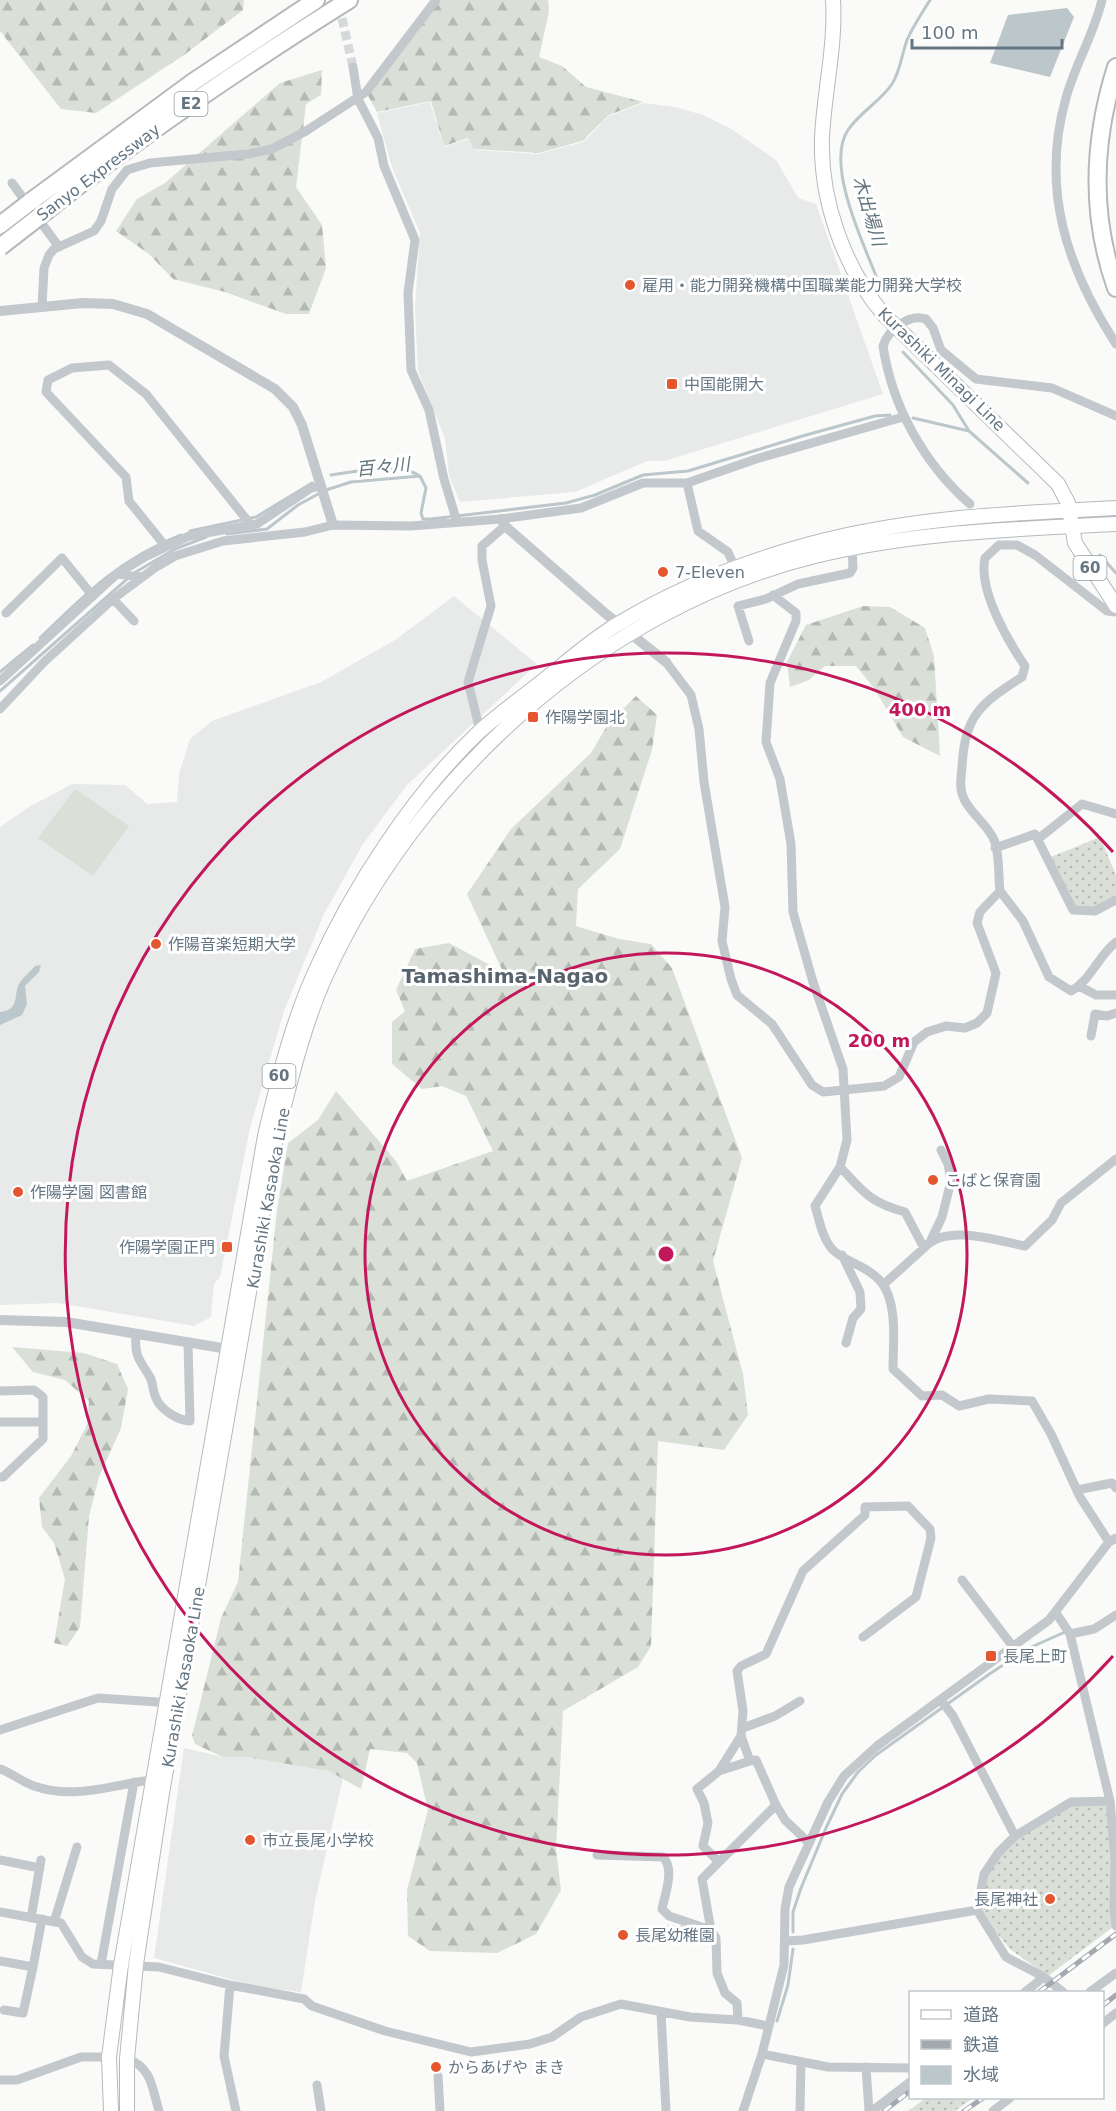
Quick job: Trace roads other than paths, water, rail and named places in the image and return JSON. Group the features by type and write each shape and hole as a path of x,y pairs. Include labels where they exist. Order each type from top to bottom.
{"highway":[{"name":"Sanyo Expressway","path":"0,225 193,82 316,0"},
{"name":"Sanyo Expressway","path":"0,247 95,172 203,95 349,0"},
{"path":"1116,67 1099,138 1096,190 1103,244 1116,288"}],"main road":[{"name":"Kurashiki Minagi Line","path":"833,0 822,137 824,179 832,213 856,274 872,301 896,328 1048,472 1062,490 1070,510 1072,526"},
{"path":"1070,510 1116,508"},
{"name":"Kurashiki Kasaoka Line","path":"127,2111 127,2059 136,1964 171,1703 226,1349 264,1136 281,1067 315,971 343,915 376,861 431,785 480,731 593,640 618,624 659,602 735,568 811,544 876,529 956,518 1070,510"},
{"path":"1072,526 1116,524"},
{"name":"Kurashiki Kasaoka Line","path":"111,2111 109,2057 121,1965 151,1780 171,1703 240,1351 276,1137 294,1069 326,976 385,867 440,795 503,728 602,652 664,615 741,580 796,561 852,548 932,535 1072,526"},
{"name":"60","path":"1072,526 1079,550 1116,606"}],"street":[{"path":"42,307 44,268 49,255 59,247 94,231 101,221 112,189 127,170 150,163 214,159 272,149 358,99 372,86 436,0"},
{"path":"1102,0 1066,97 1057,132 1055,164 1060,216 1066,244 1078,278 1116,344"},
{"path":"353,67 358,99 378,138 384,166 415,240 408,293 411,370 429,410 449,501 457,520"},
{"path":"12,183 59,247"},
{"path":"0,311 83,303 112,304 147,314 275,389 293,407 302,425 333,525"},
{"path":"970,504 947,484 903,417 883,346 886,336 896,328 915,317 926,319 933,328 941,350 976,379 1052,388 1116,416"},
{"path":"164,544 129,501 126,477 46,392 48,380 72,368 109,365 146,394 254,526"},
{"path":"0,681 35,651 90,592 120,575 164,544 189,536 254,526 305,532 333,525 411,526 457,520 503,523 581,508 643,483 687,483 756,459 903,417"},
{"path":"687,483 698,531 728,552 735,568"},
{"path":"0,709 44,662 113,599 141,577 197,547 254,526 311,488 321,490"},
{"path":"503,523 618,624 666,662 691,695 699,729 704,782 725,907 722,941 737,995 749,1008 772,1024 812,1085 823,1092 884,1086 899,1077 914,1042 927,1032 946,1026 964,1028 977,1023 987,1013 996,973 977,923 980,912 1000,891"},
{"path":"480,731 468,681 491,606 482,560 482,546 503,523"},
{"path":"1116,612 1107,611 1035,555 1017,545 999,545 986,558 985,576 995,614 1005,636 1024,666 1022,677 989,699 977,711 967,728 961,788 964,799 995,841 1000,891 1023,921 1049,977 1071,991 1079,986 1107,948 1116,942"},
{"path":"749,641 738,606 773,596 798,584 850,573 853,568 852,548"},
{"path":"6,613 62,558 90,592"},
{"path":"120,575 141,577"},
{"path":"743,2111 762,2054 784,1965 785,1909 789,1887 808,1843 844,1776 877,1746 1014,1648 1056,1613 1112,1540 1077,1490 1051,1434 1032,1401 990,1399 959,1406 942,1395 922,1396 905,1383 893,1369 893,1321 883,1285 861,1266 832,1249 825,1237 815,1206 840,1167 847,1140 845,1090 843,1069 813,982 793,912 791,844 780,779 766,742 770,682 796,621 796,613 773,596"},
{"path":"113,599 134,621"},
{"path":"35,651 44,662"},
{"path":"1038,839 1082,804 1116,814"},
{"path":"995,848 1032,833 1038,839 1073,910 1095,911 1116,900"},
{"path":"1079,986 1096,995 1116,995"},
{"path":"1091,1036 1095,1014 1107,1016 1116,1013"},
{"path":"883,1285 931,1240 942,1217 951,1181 948,1164 941,1150"},
{"path":"931,1240 953,1235 1025,1246 1052,1220 1061,1203 1116,1159"},
{"path":"840,1167 869,1197 884,1208 906,1212 924,1248"},
{"path":"842,1255 860,1292 861,1309 853,1318 846,1343"},
{"path":"0,1320 66,1322 240,1351"},
{"path":"136,1335 135,1351 143,1370 150,1379 156,1400 167,1412 190,1421 188,1343"},
{"path":"0,1390 34,1390 43,1397 43,1439 3,1478 0,1478"},
{"path":"0,1422 43,1422"},
{"path":"1077,1490 1112,1484 1116,1488"},
{"path":"750,1761 742,1732 737,1671 741,1666 766,1654 803,1571 865,1515 865,1508 908,1506 930,1529 931,1538 916,1597 863,1637"},
{"path":"962,1580 1014,1648"},
{"path":"1056,1613 1068,1631 1110,1801 1115,1859 1116,1924"},
{"path":"1068,1631 1094,1629 1116,1615"},
{"path":"0,1730 98,1698 171,1703"},
{"path":"942,1700 950,1711 1015,1836"},
{"path":"718,1861 703,1846 708,1823 704,1803 697,1789 719,1771 742,1732 800,1701"},
{"path":"719,1771 756,1760 785,1820 808,1843"},
{"path":"0,1769 33,1785 59,1792 80,1793 151,1780"},
{"path":"101,1964 134,1782"},
{"path":"1062,1991 1044,1977 1006,1957 977,1910 984,1874 998,1853 1015,1836 1071,1802 1110,1801"},
{"path":"738,2020 737,2003 725,1993 719,1980 716,1938 711,1930 702,1879 776,1805"},
{"path":"54,1922 78,1847"},
{"path":"597,1855 663,1857 669,1865 669,1872 662,1909 669,1916 711,1930"},
{"path":"0,1860 40,1864 31,1918"},
{"path":"786,1941 977,1910"},
{"path":"0,1912 61,1923 82,1957 93,1964 136,1964 159,1967 230,1985 304,1999 312,2006 385,2031 471,2052 530,2044 552,2037 581,2017 621,2004 690,2017 738,2020 768,2026"},
{"path":"4,2010 23,2013 42,1919"},
{"path":"660,1930 711,1930"},
{"path":"0,1961 33,1967"},
{"path":"1091,1991 1116,1973"},
{"path":"1026,1991 1044,1977"},
{"path":"230,1985 224,2056 236,2111"},
{"path":"661,2012 666,2111"},
{"path":"1104,2022 1116,2013"},
{"path":"762,2054 828,2067 909,2068"},
{"path":"0,2080 17,2079 81,2057 109,2057"},
{"path":"127,2059 140,2063 145,2068 159,2111"},
{"path":"800,2111 801,2063"},
{"path":"866,2067 870,2111"},
{"path":"438,2076 440,2111"},
{"path":"870,2111 909,2083"},
{"path":"317,2085 321,2111"},
{"path":"993,2111 1008,2099"}],"water":[{"path":"1067,8 1074,17 1050,77 990,63 1008,15"},
{"path":"41,965 39,972 25,986 27,1004 22,1015 0,1025 0,1012 13,1006 19,983 35,966"}],"waterway":[{"name":"木出場川","path":"876,276 848,203 843,182 842,145 848,130 892,84 907,40 930,0"},
{"name":"木出場川","path":"903,352 953,405 969,431 1028,483"},
{"name":"百々川","path":"326,490 351,482 420,476 426,488 421,513 423,519 566,503 595,495 643,475 688,471 806,435 875,416 890,415"},
{"name":"百々川","path":"913,418 969,431"},
{"path":"331,475 390,469 411,472 419,476"},
{"path":"190,531 256,517 312,483"},
{"name":"百々川","path":"227,534 267,529 298,505 320,493"},
{"path":"40,638 73,606 122,566 159,544 181,535"},
{"name":"百々川","path":"134,573 175,549 206,537"},
{"path":"1100,555 1116,573"},
{"name":"百々川","path":"0,691 127,579"},
{"path":"0,672 33,645"},
{"path":"793,1932 793,1912 801,1888 842,1794 858,1772 876,1755 988,1675 1027,1649 1065,1632"},
{"path":"777,2021 788,1985 793,1949"}],"tunnel":[{"path":"339,5 353,67"}],"railway":[{"path":"1040,1991 1116,1934"},
{"path":"1104,2004 1116,1995"},
{"path":"884,2111 909,2092"},
{"path":"964,2111 982,2099"}],"place":[{"name":"雇用・能力開発機構中国職業能力開発大学校","path":"630,285"},
{"name":"中国能開大","path":"672,384"},
{"name":"7-Eleven","path":"663,572"},
{"name":"作陽学園北","path":"533,717"},
{"name":"作陽音楽短期大学","path":"156,944"},
{"name":"こばと保育園","path":"933,1180"},
{"name":"作陽学園 図書館","path":"18,1192"},
{"name":"作陽学園正門","path":"227,1247"},
{"name":"長尾上町","path":"991,1656"},
{"name":"市立長尾小学校","path":"250,1840"},
{"name":"長尾神社","path":"1050,1899"},
{"name":"長尾幼稚園","path":"623,1935"},
{"name":"からあげや まき","path":"436,2067"}],"district":[{"name":"Tamashima-Nagao","path":"505,976"}]}
